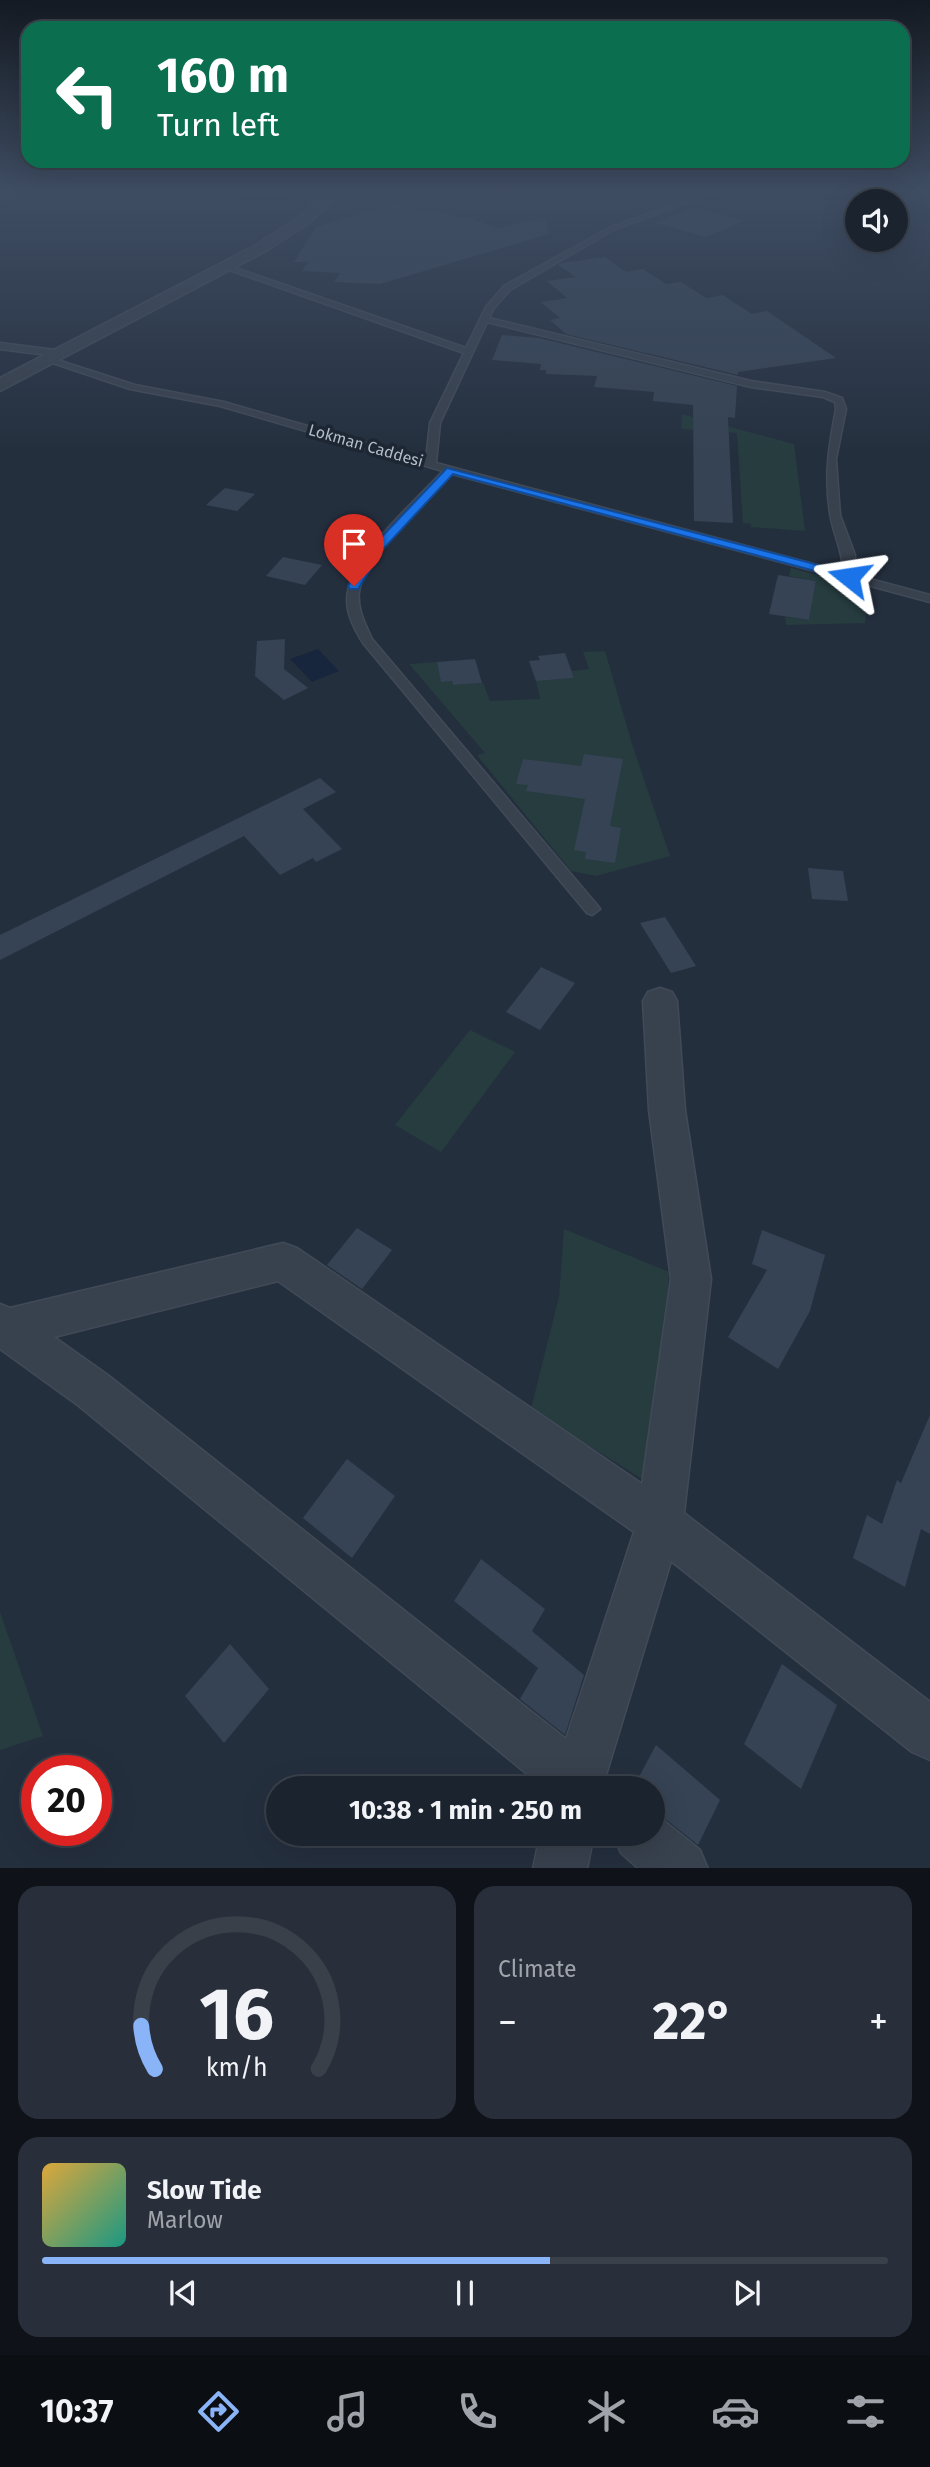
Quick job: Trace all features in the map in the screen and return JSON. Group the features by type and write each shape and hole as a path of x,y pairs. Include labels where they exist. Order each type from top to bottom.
{"street":[{"path":"0,386 50,356 204,278"},
{"path":"582,1776 660,1522 691,1279 667,1110 660,1001"},
{"path":"4,1327 283,1262 660,1522 930,1734"},
{"path":"4,1327 104,1399 567,1776"},
{"path":"560,1868 564,1846"},
{"path":"654,1846 681,1868"}],"lane":[{"path":"262,278 468,351"},
{"path":"431,464 435,423 484,319 507,288 524,278"},
{"path":"484,319 751,384 825,395 839,400 841,409 831,458 835,515 849,555 849,577"},
{"name":"Lokman Caddesi","path":"0,346 50,356 133,387 221,404 450,470 930,599"},
{"path":"450,470 379,546 354,586 354,615 368,640 592,909"}],"green space":[{"path":"682,414 794,444 805,531 751,527 751,524 743,523 737,433 681,429"},
{"path":"791,568 869,589 865,623 786,625 785,617 809,620 812,604 790,592 814,595 816,581 789,576"},
{"path":"605,651 632,744 670,856 596,876 571,871 477,755 485,753 409,664 437,662 441,681 452,681 454,685 483,683 490,701 540,699 536,681 574,678 572,671 589,669 583,652"},
{"path":"470,1030 515,1052 441,1152 395,1125"},
{"path":"564,1229 669,1272 665,1352 642,1479 531,1409 559,1297"},
{"path":"0,1612 43,1736 0,1750"}],"water":[{"path":"318,649 339,671 312,682 290,659"}],"building":[{"path":"337,278 400,278 380,284 334,282"},
{"path":"567,278 657,278 666,284 681,282 706,298 723,295 752,314 767,311 836,358 738,372 738,375 566,334 550,320 560,318 541,302 567,298 547,281"},
{"path":"502,335 539,338 737,386 735,418 728,417 733,523 694,521 693,405 653,401 654,392 594,387 597,376 546,374 546,370 540,370 541,364 492,360"},
{"path":"225,488 255,494 237,511 206,505"},
{"path":"283,557 322,565 305,585 266,576"},
{"path":"778,575 816,581 809,620 769,614"},
{"path":"285,639 284,669 308,688 284,700 255,676 257,641"},
{"path":"565,653 574,678 536,681 529,661 540,660 538,656"},
{"path":"475,659 482,683 453,685 452,681 441,682 437,662"},
{"path":"584,754 623,759 610,826 621,828 615,863 585,859 586,852 574,850 585,799 526,791 528,785 516,784 523,759 581,766"},
{"path":"320,778 336,792 303,809 342,849 316,862 313,858 280,875 244,836 0,960 0,935"},
{"path":"808,868 843,871 848,901 812,899"},
{"path":"665,917 696,966 671,973 640,923"},
{"path":"541,967 575,983 540,1030 506,1012"},
{"path":"357,1228 392,1250 362,1289 327,1265"},
{"path":"762,1230 825,1255 810,1311 778,1369 728,1337 767,1270 752,1264"},
{"path":"930,1415 930,1534 921,1529 905,1587 853,1558 867,1515 882,1524 897,1480 901,1483"},
{"path":"347,1459 395,1496 352,1558 303,1518"},
{"path":"481,1559 545,1609 532,1631 584,1675 565,1735 520,1699 538,1668 454,1601"},
{"path":"230,1644 269,1689 224,1743 185,1696"},
{"path":"782,1664 837,1705 801,1789 744,1744"},
{"path":"656,1745 720,1800 698,1845 665,1819 665,1776 639,1776"}],"route":[{"path":"354,586 379,546 450,470 849,577"}]}
